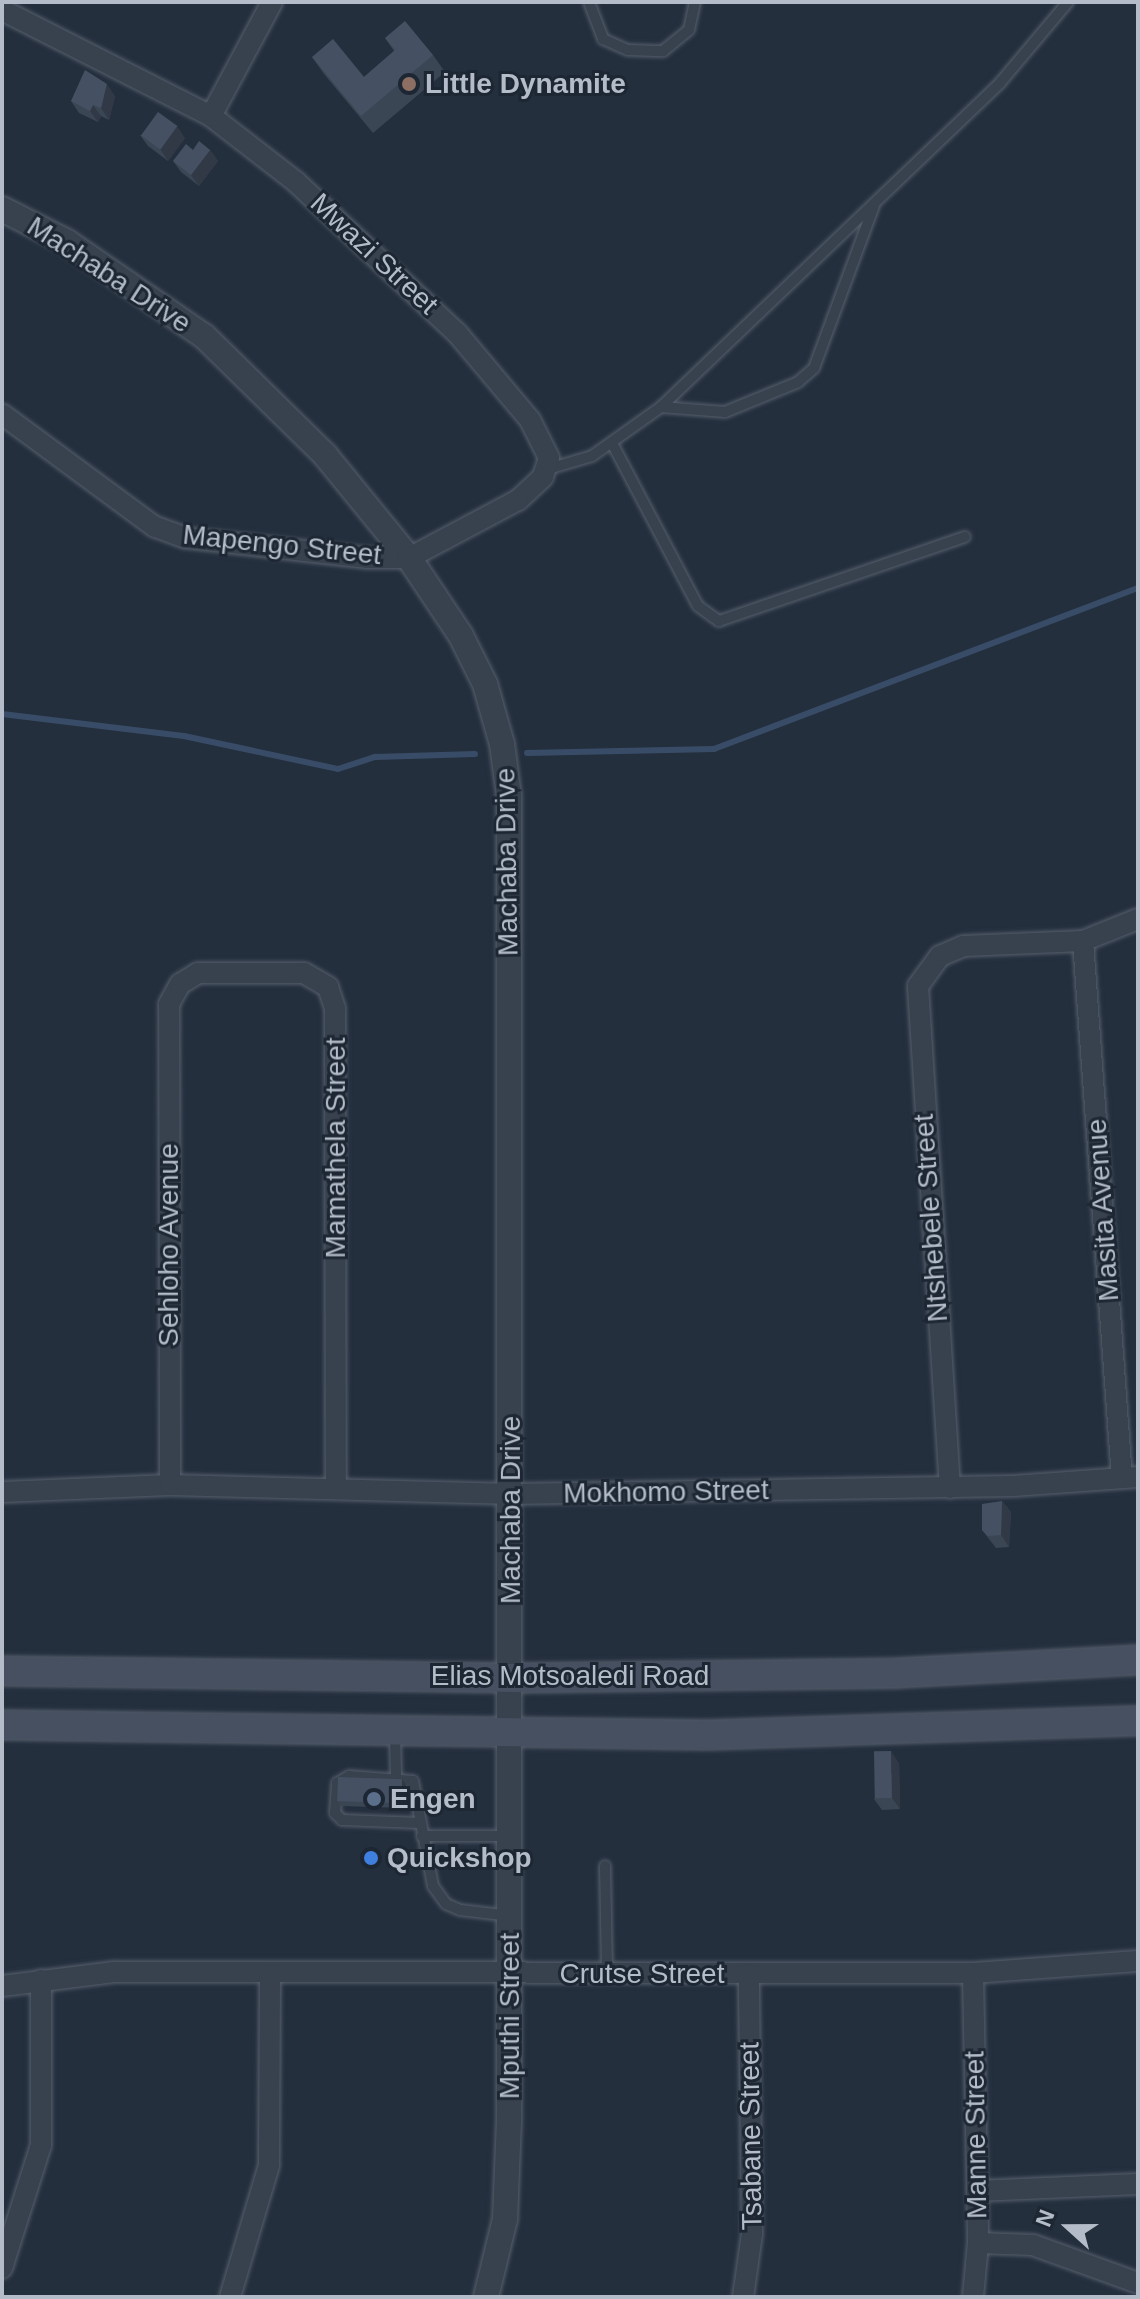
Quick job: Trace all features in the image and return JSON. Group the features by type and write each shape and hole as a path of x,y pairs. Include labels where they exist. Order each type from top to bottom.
{"main road":[{"name":"Elias Motsoaledi Road","path":"2,1671 513,1678 898,1673 1138,1660"},
{"name":"Elias Motsoaledi Road","path":"2,1725 708,1735 1138,1721"}],"street":[{"path":"211,116 272,2"},
{"name":"Mwazi Street","path":"2,10 211,116 341,218 457,333 530,420 545,443 548,469"},
{"name":"Machaba Drive","path":"2,209 92,258 204,336 325,455 409,558 485,684 505,761 512,1732"},
{"name":"Mapengo Street","path":"2,414 130,511 171,534 368,558 409,558"},
{"path":"409,558 518,500 548,469"},
{"path":"1083,941 1138,919"},
{"name":"Ntshebele Street","path":"950,1488 916,1005 925,971 940,956 963,946 1083,941"},
{"name":"Masita Avenue","path":"1083,941 1130,1477"},
{"name":"Mamathela Street","path":"169,1004 180,984 198,973 304,973 328,987 333,997 336,1489"},
{"name":"Sehloho Avenue","path":"169,1004 170,1485"},
{"name":"Mokhomo Street","path":"2,1492 170,1485 510,1494 950,1488 1130,1477"},
{"name":"Mputhi Street","path":"486,2297 505,2219 512,1732"},
{"name":"Crutse Street","path":"2,1986 114,1972 270,1975 973,1973 1138,1961"},
{"name":"Manne Street","path":"973,1973 978,2243 973,2297"},
{"name":"Tsabane Street","path":"743,2297 752,2234 749,1974"},
{"path":"230,2297 269,2165 270,1975"},
{"path":"2,2268 41,2145 41,1980"},
{"path":"977,2191 1138,2184"},
{"path":"978,2243 1033,2245 1138,2283"}],"lane":[{"path":"589,2 603,39 628,50 653,51 679,42 691,23 695,2"},
{"path":"548,469 576,464 612,443 661,407 1000,83 1068,2"},
{"path":"661,407 725,412 798,382 814,368 875,202"},
{"path":"612,443 698,606 719,621 965,537"},
{"path":"395,1730 396,1776"},
{"path":"420,1823 347,1821 335,1813 335,1788 343,1777 396,1776 415,1784 433,1886 446,1904 511,1916"},
{"path":"422,1836 511,1836"},
{"path":"605,1866 607,1974"}],"building":[{"path":"405,21 433,55 361,116 312,57 333,39 364,77 395,50 385,38"},
{"path":"85,70 107,84 101,108 93,105 90,111 71,101"},
{"path":"158,112 177,126 160,150 141,135"},
{"path":"199,141 210,150 191,175 173,161 186,144 193,150"},
{"path":"1002,1501 1001,1535 988,1536 982,1530 982,1504"},
{"path":"874,1751 891,1751 892,1798 875,1798"},
{"path":"338,1777 402,1779 401,1803 337,1801"}],"waterway":[{"path":"527,753 714,749 1138,588"},
{"path":"2,714 184,736 338,769 375,757 475,754"}],"place":[{"name":"Little Dynamite","path":"409,84"},
{"name":"Engen","path":"374,1799"},
{"name":"Quickshop","path":"371,1858"}]}
